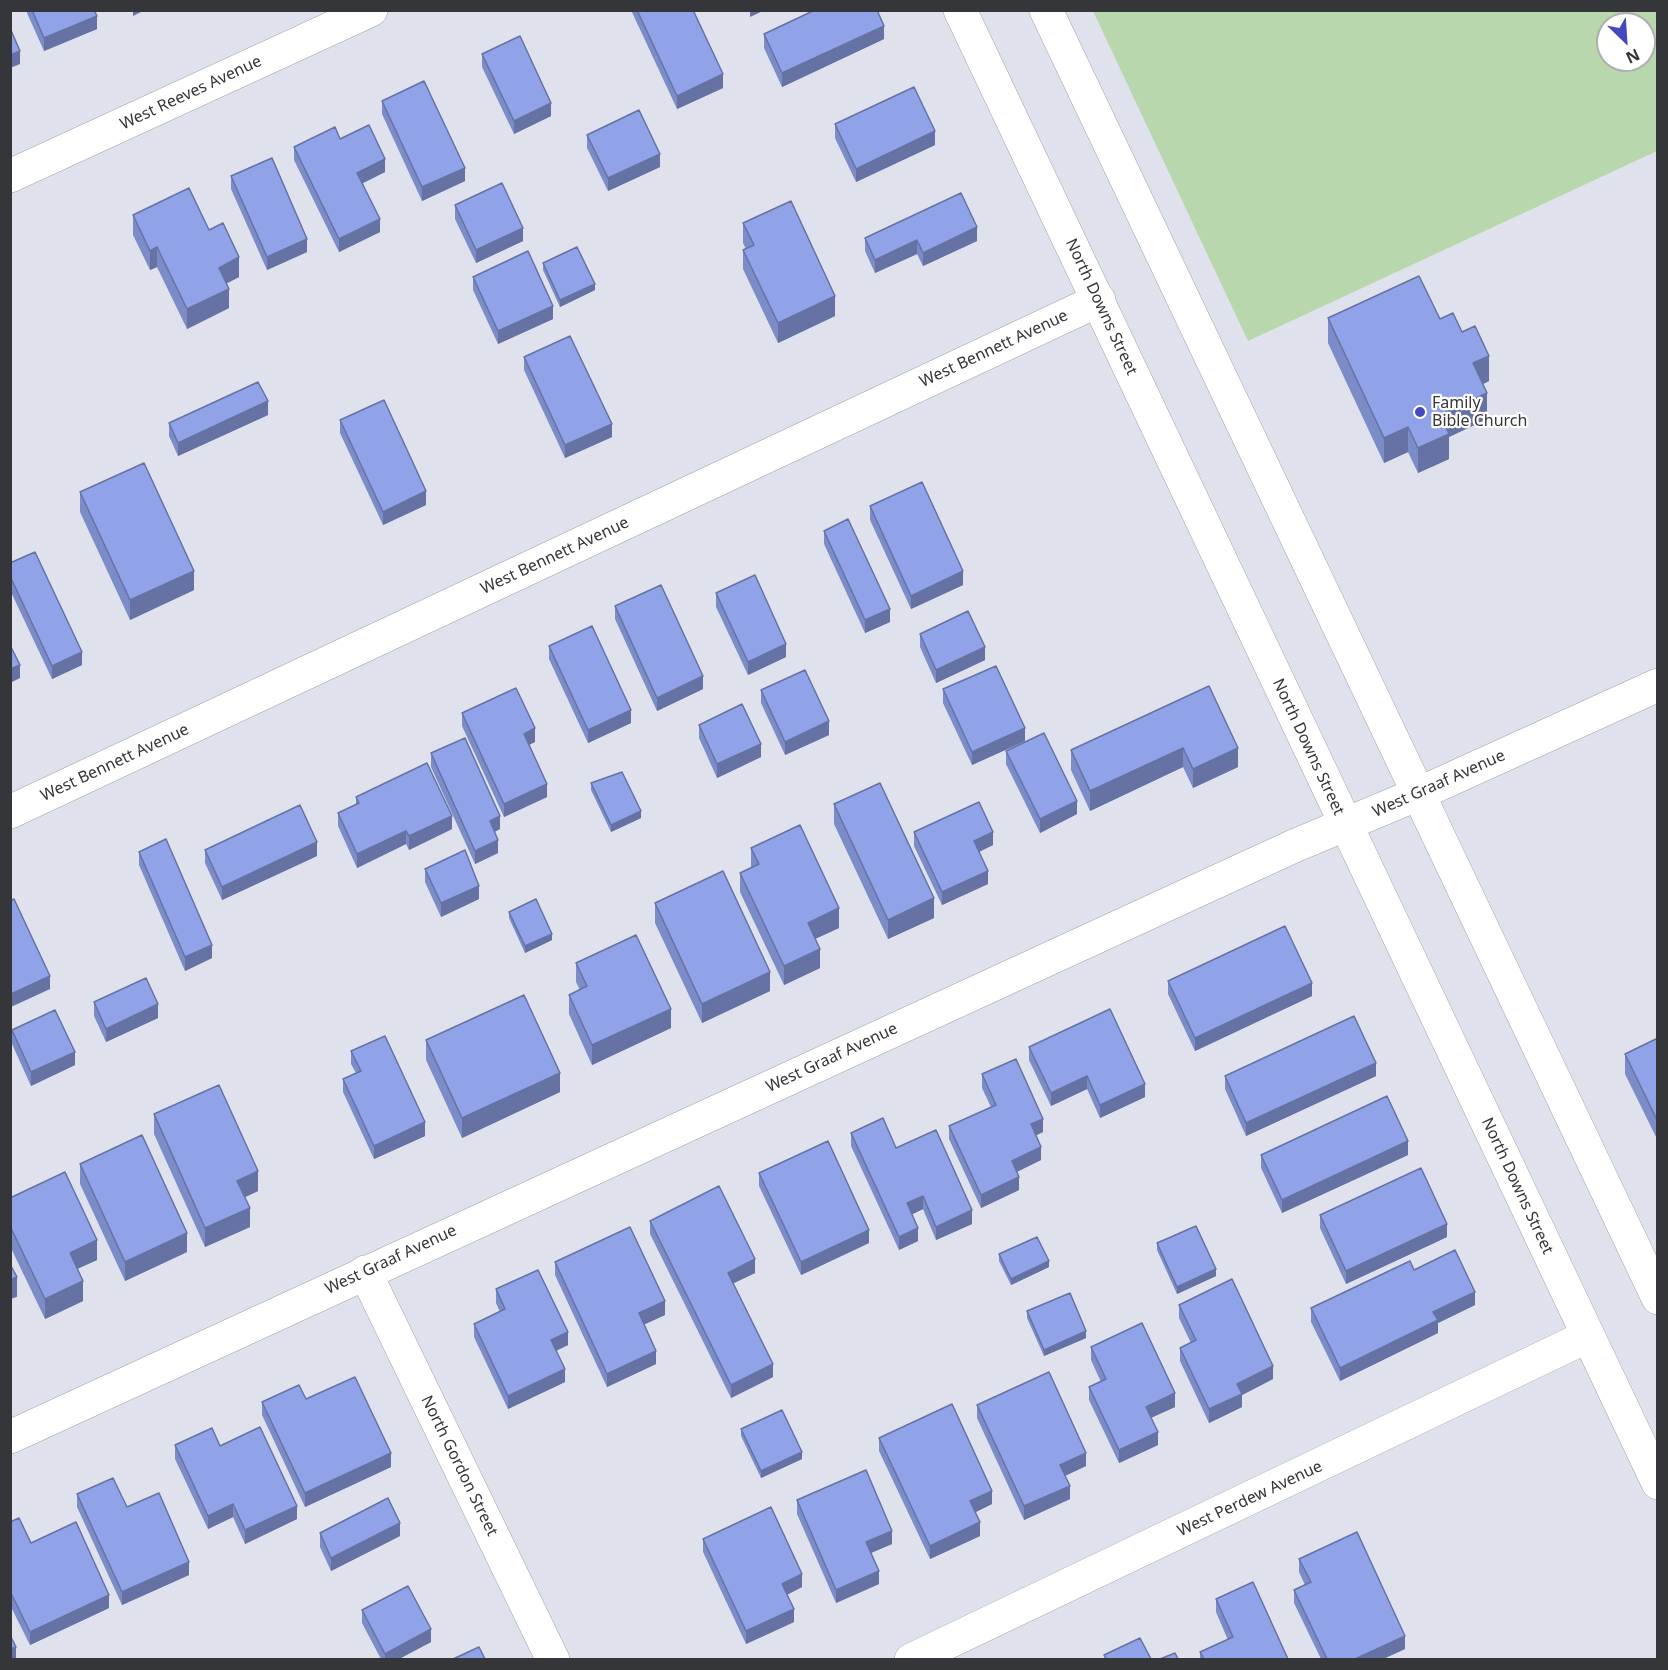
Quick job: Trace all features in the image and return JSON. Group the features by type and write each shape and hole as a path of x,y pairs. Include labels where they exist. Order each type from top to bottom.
{"street":[{"name":"West Reeves Avenue","path":"10,176 371,10"},
{"name":"North Downs Street","path":"960,10 1658,1483"},
{"path":"1046,10 1658,1298"},
{"name":"West Bennett Avenue","path":"10,812 1099,300"},
{"name":"West Graaf Avenue","path":"10,1437 365,1272 1345,825 1658,686"},
{"name":"North Gordon Street","path":"365,1272 553,1659"},
{"name":"West Perdew Avenue","path":"911,1659 1588,1336"}],"green space":[{"path":"1093,11 1657,11 1657,151 1248,341"}],"building":[{"path":"32,10 94,10 97,16 44,38"},
{"path":"637,10 693,10 723,74 677,96"},
{"path":"815,10 877,10 884,26 782,73 764,34"},
{"path":"10,28 20,51 10,55"},
{"path":"520,36 551,103 514,121 482,54"},
{"path":"424,81 465,168 422,187 382,101"},
{"path":"914,87 935,131 856,169 835,124"},
{"path":"639,110 660,154 608,178 587,135"},
{"path":"369,125 385,159 357,173 380,219 339,239 294,147 335,127 340,139"},
{"path":"272,158 307,239 267,257 231,176"},
{"path":"502,183 523,228 476,250 455,205"},
{"path":"189,188 209,230 223,223 239,257 219,268 229,289 187,309 157,247 150,251 133,215"},
{"path":"961,193 977,227 923,253 917,240 875,260 865,238"},
{"path":"791,201 835,296 778,323 743,250 754,245 743,223"},
{"path":"577,247 595,284 560,300 543,263"},
{"path":"528,251 553,306 498,331 473,277"},
{"path":"1419,276 1440,319 1453,313 1462,332 1475,326 1489,356 1473,363 1487,393 1440,415 1449,434 1418,448 1408,427 1384,438 1328,318"},
{"path":"570,336 612,424 565,445 524,357"},
{"path":"258,382 268,401 178,443 169,423"},
{"path":"384,400 426,491 383,512 340,420"},
{"path":"144,463 194,571 130,600 80,492"},
{"path":"922,482 963,571 911,596 870,506"},
{"path":"848,519 890,609 865,620 824,531"},
{"path":"35,552 82,652 52,666 10,576 10,563"},
{"path":"755,575 786,644 748,662 716,593"},
{"path":"661,585 703,676 657,698 615,606"},
{"path":"968,611 985,647 936,670 920,634"},
{"path":"592,626 631,710 588,730 549,646"},
{"path":"10,645 20,665 10,669"},
{"path":"996,666 1025,728 972,752 943,689"},
{"path":"805,670 829,721 785,742 761,690"},
{"path":"1209,686 1238,748 1193,769 1183,748 1090,791 1071,750"},
{"path":"516,688 535,728 524,734 547,784 504,804 462,713"},
{"path":"742,704 761,744 717,764 699,725"},
{"path":"1044,733 1077,801 1040,819 1006,751"},
{"path":"465,738 500,816 490,821 498,840 475,851 431,753"},
{"path":"427,763 452,816 409,836 406,831 357,854 338,813 359,803 356,797"},
{"path":"622,772 641,811 611,825 591,783"},
{"path":"880,783 934,898 888,920 834,804"},
{"path":"979,802 993,832 974,841 988,871 942,892 914,832"},
{"path":"300,805 317,842 222,887 205,850"},
{"path":"800,825 839,908 808,923 820,949 784,966 740,873 759,864 751,848"},
{"path":"166,839 212,945 185,957 139,852"},
{"path":"465,850 479,886 441,903 425,869"},
{"path":"723,871 770,972 702,1004 655,903"},
{"path":"14,899 50,976 11,994 10,901"},
{"path":"536,899 552,934 525,946 509,912"},
{"path":"1285,926 1312,983 1195,1038 1168,981"},
{"path":"636,935 671,1009 592,1045 569,995 587,986 576,963"},
{"path":"146,978 158,1004 106,1029 94,1002"},
{"path":"524,995 560,1073 462,1118 426,1040"},
{"path":"1110,1009 1145,1084 1100,1105 1087,1076 1051,1093 1029,1047"},
{"path":"55,1010 75,1052 31,1072 12,1030"},
{"path":"1354,1016 1376,1063 1246,1123 1225,1076"},
{"path":"385,1036 425,1122 374,1146 343,1079 361,1071 351,1051"},
{"path":"1658,1038 1658,1122 1625,1054"},
{"path":"1016,1059 1043,1119 1031,1124 1041,1147 1012,1161 1019,1177 981,1195 949,1126 996,1105 982,1074"},
{"path":"219,1085 258,1171 237,1181 250,1208 205,1228 154,1114"},
{"path":"1387,1096 1408,1141 1282,1200 1261,1155"},
{"path":"883,1118 896,1148 936,1130 972,1210 936,1227 923,1196 907,1203 918,1228 899,1237 851,1133"},
{"path":"142,1135 187,1233 125,1262 80,1164"},
{"path":"828,1141 869,1230 801,1262 759,1173"},
{"path":"1421,1168 1447,1224 1346,1271 1320,1215"},
{"path":"65,1172 97,1240 70,1253 83,1281 45,1299 10,1226 10,1198"},
{"path":"719,1186 755,1259 728,1273 773,1364 731,1385 650,1221"},
{"path":"1196,1226 1216,1269 1177,1287 1157,1243"},
{"path":"630,1227 665,1301 639,1313 656,1351 607,1374 555,1262"},
{"path":"1037,1237 1049,1261 1011,1279 999,1254"},
{"path":"1455,1250 1475,1292 1433,1312 1438,1320 1340,1368 1311,1308 1410,1261 1414,1270"},
{"path":"10,1264 17,1277 10,1280"},
{"path":"538,1270 568,1332 551,1340 565,1369 508,1396 474,1324 505,1309 496,1289"},
{"path":"1232,1279 1273,1366 1237,1384 1242,1394 1209,1409 1180,1348 1196,1340 1179,1305"},
{"path":"1070,1293 1086,1331 1044,1350 1027,1311"},
{"path":"1142,1323 1175,1393 1146,1407 1158,1432 1119,1450 1089,1387 1106,1379 1091,1347"},
{"path":"1049,1372 1086,1453 1060,1465 1070,1486 1024,1506 977,1405"},
{"path":"355,1377 391,1453 305,1493 262,1402 299,1385 306,1399"},
{"path":"952,1404 992,1491 970,1501 980,1522 930,1546 879,1438"},
{"path":"782,1410 802,1452 761,1471 741,1429"},
{"path":"260,1427 297,1506 245,1530 233,1504 208,1516 175,1445 212,1428 220,1446"},
{"path":"866,1470 892,1531 866,1542 879,1571 836,1590 797,1500"},
{"path":"113,1478 127,1507 159,1493 189,1562 122,1592 77,1494"},
{"path":"388,1498 400,1523 331,1558 320,1533"},
{"path":"771,1507 802,1574 782,1584 794,1609 746,1631 703,1539"},
{"path":"19,1518 31,1543 76,1522 109,1595 30,1632 10,1591 10,1522"},
{"path":"1357,1532 1405,1636 1355,1659 1327,1659 1294,1590 1311,1582 1299,1559"},
{"path":"1253,1582 1288,1659 1204,1659 1200,1652 1233,1637 1216,1599"},
{"path":"408,1586 431,1629 385,1654 362,1610"},
{"path":"10,1635 16,1647 10,1649"},
{"path":"1140,1638 1151,1659 1106,1659 1104,1655"},
{"path":"479,1647 485,1659 453,1659"},
{"path":"1175,1653 1178,1659 1160,1659"}],"place":[{"name":"Family Bible Church","path":"1420,412"}]}
